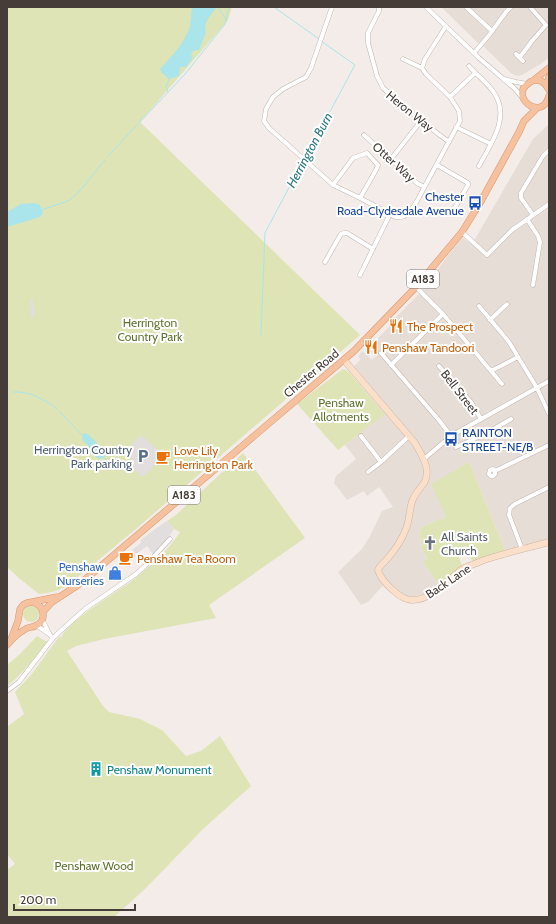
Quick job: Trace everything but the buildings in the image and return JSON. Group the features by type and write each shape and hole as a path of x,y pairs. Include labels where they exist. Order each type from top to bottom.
{"main road":[{"path":"549,68 527,84 523,90 522,98 531,107 537,108 546,104 549,97"},
{"path":"548,88 549,77"},
{"path":"534,80 542,82 548,88"},
{"name":"A183","path":"524,121 527,104"},
{"name":"A183","path":"524,121 537,108"},
{"name":"Chester Road","path":"43,615 49,605 81,583 354,351 416,287 462,232 480,203 524,121"},
{"name":"Chester Road","path":"33,602 61,596"},
{"path":"27,602 33,602 40,606 43,615 40,622 20,632 8,643 16,625 20,609 23,605 27,602"},
{"path":"19,615 23,624 32,626"}],"street":[{"path":"332,7 311,68 306,77 283,89 272,97 266,109 264,121 269,128 333,185 393,216 403,217 411,211 460,121 459,111 450,97 426,74 422,68 403,59"},
{"name":"Heron Way","path":"379,7 368,33 368,43 377,76 383,88 449,142"},
{"path":"426,7 514,88 522,98"},
{"path":"466,7 492,31"},
{"path":"474,52 511,7"},
{"path":"516,54 521,59 532,41 548,26 530,7"},
{"path":"422,68 425,59 446,26"},
{"path":"468,66 489,87 496,96 500,105 501,120 491,144 479,166"},
{"path":"450,97 475,73"},
{"path":"502,78 527,84"},
{"path":"391,159 421,120"},
{"path":"456,128 491,144"},
{"name":"Otter Way","path":"364,135 418,184 423,186 425,185"},
{"path":"533,215 521,198 521,193 543,156 549,150"},
{"path":"333,185 354,158 367,153 378,165 360,198"},
{"path":"437,165 468,183 453,210"},
{"path":"462,232 487,255 512,230 549,204"},
{"path":"360,274 390,214"},
{"path":"527,219 538,236 540,242 533,285"},
{"path":"325,262 341,234 344,233 347,233 373,249"},
{"path":"416,287 443,314 502,384"},
{"path":"490,320 508,304"},
{"path":"479,306 509,342 536,388 549,414"},
{"path":"391,365 443,314"},
{"path":"380,353 451,436"},
{"path":"491,371 518,357"},
{"path":"344,360 415,443 424,459 451,436 549,381"},
{"name":"Bell Street","path":"439,366 471,402 479,420"},
{"path":"456,448 511,419"},
{"path":"361,436 381,462"},
{"path":"368,472 409,436"},
{"path":"495,471 549,445"},
{"name":"Back Lane","path":"424,459 427,469 427,476 413,497 406,529 392,552 378,570 379,574 386,583 404,599 414,600 432,594 464,568 494,557 549,542"},
{"path":"522,549 509,515 510,508 549,487"},
{"path":"7,691 19,682 53,638 75,617 146,565 170,539"},
{"path":"43,615 49,634"},
{"path":"32,626 49,634 53,638"}],"shaded area":[{"path":"441,7 549,7 549,60 547,59 522,75 514,75"},
{"path":"549,124 549,539 505,551 469,462 446,517 422,527 419,533 421,547 427,560 423,562 439,585 428,594 411,598 400,594 387,581 368,602 361,605 338,572 361,550 369,538 382,511 393,507 379,487 367,496 364,491 347,500 334,483 336,476 356,459 345,445 390,409 354,366 361,359 358,357 362,351 372,360 378,355 367,346 370,343 372,344 388,328 396,317 420,293 462,237 471,244 533,139"},
{"path":"30,299 33,299 35,316 31,317"},
{"name":"Herrington Country Park parking","path":"141,435 158,450 155,453 161,459 143,477 132,467 135,462 124,452"},
{"path":"167,521 174,529 153,554 147,546 136,554 132,550 141,543 141,540"}],"green space":[{"name":"Herrington Country Park","path":"7,7 232,7 228,20 140,122 360,335 137,528 67,586 54,592 39,594 7,567"},
{"name":"Penshaw Allotments","path":"343,369 348,371 385,414 338,450 297,404"},
{"name":"Penshaw Wood","path":"243,453 305,538 209,605 216,618 104,639 76,646 67,651 103,706 109,712 140,719 162,730 186,756 201,751 220,736 251,786 203,829 146,888 114,917 7,917 7,870 15,864 7,854 7,727 24,714 15,692 31,675 59,637 62,637 65,631 72,624 93,607 133,580 164,552 180,532 174,529 167,521 176,515"},
{"path":"469,462 505,551 481,560 472,561 468,550 465,549 457,551 462,566 439,585 423,562 427,559 421,547 419,533 422,527 446,517 431,484"},
{"path":"28,606 34,606 39,611 37,620 34,622 28,622 23,617 23,611"},
{"path":"37,636 47,642 23,671 7,686 7,665"}],"water":[{"path":"192,7 217,7 206,22 206,32 199,50 193,51 191,55 193,57 186,67 180,67 179,76 169,79 161,72 160,69 186,35 190,26"},
{"path":"34,203 40,205 43,213 40,217 7,227 7,212 21,204"},
{"path":"85,433 89,435 106,453 105,457 99,459 95,456 87,444 83,441 83,434"}],"waterway":[{"path":"218,7 226,19"},
{"name":"Herrington Burn","path":"108,156 186,73 225,24 229,7"},
{"name":"Herrington Burn","path":"274,7 319,39"},
{"name":"Herrington Burn","path":"305,158 355,65 321,41"},
{"path":"168,92 166,87 169,79"},
{"name":"Herrington Burn","path":"41,210 68,201 79,192 105,160"},
{"name":"Herrington Burn","path":"261,335 265,233 303,161"},
{"path":"14,392 37,396 57,409"},
{"path":"60,412 82,435"},
{"path":"104,458 114,468"}],"place":[{"name":"Chester Road-Clydesdale Avenue","path":"475,203"},
{"name":"The Prospect","path":"396,326"},
{"name":"Penshaw Tandoori","path":"371,347"},
{"name":"RAINTON STREET-NE/B","path":"451,439"},
{"name":"Herrington Country Park parking","path":"143,456"},
{"name":"Love Lily Herrington Park","path":"163,457"},
{"name":"All Saints Church","path":"430,543"},
{"name":"Penshaw Tea Room","path":"126,558"},
{"name":"Penshaw Nurseries","path":"115,573"},
{"name":"Penshaw Monument","path":"96,769"}]}
